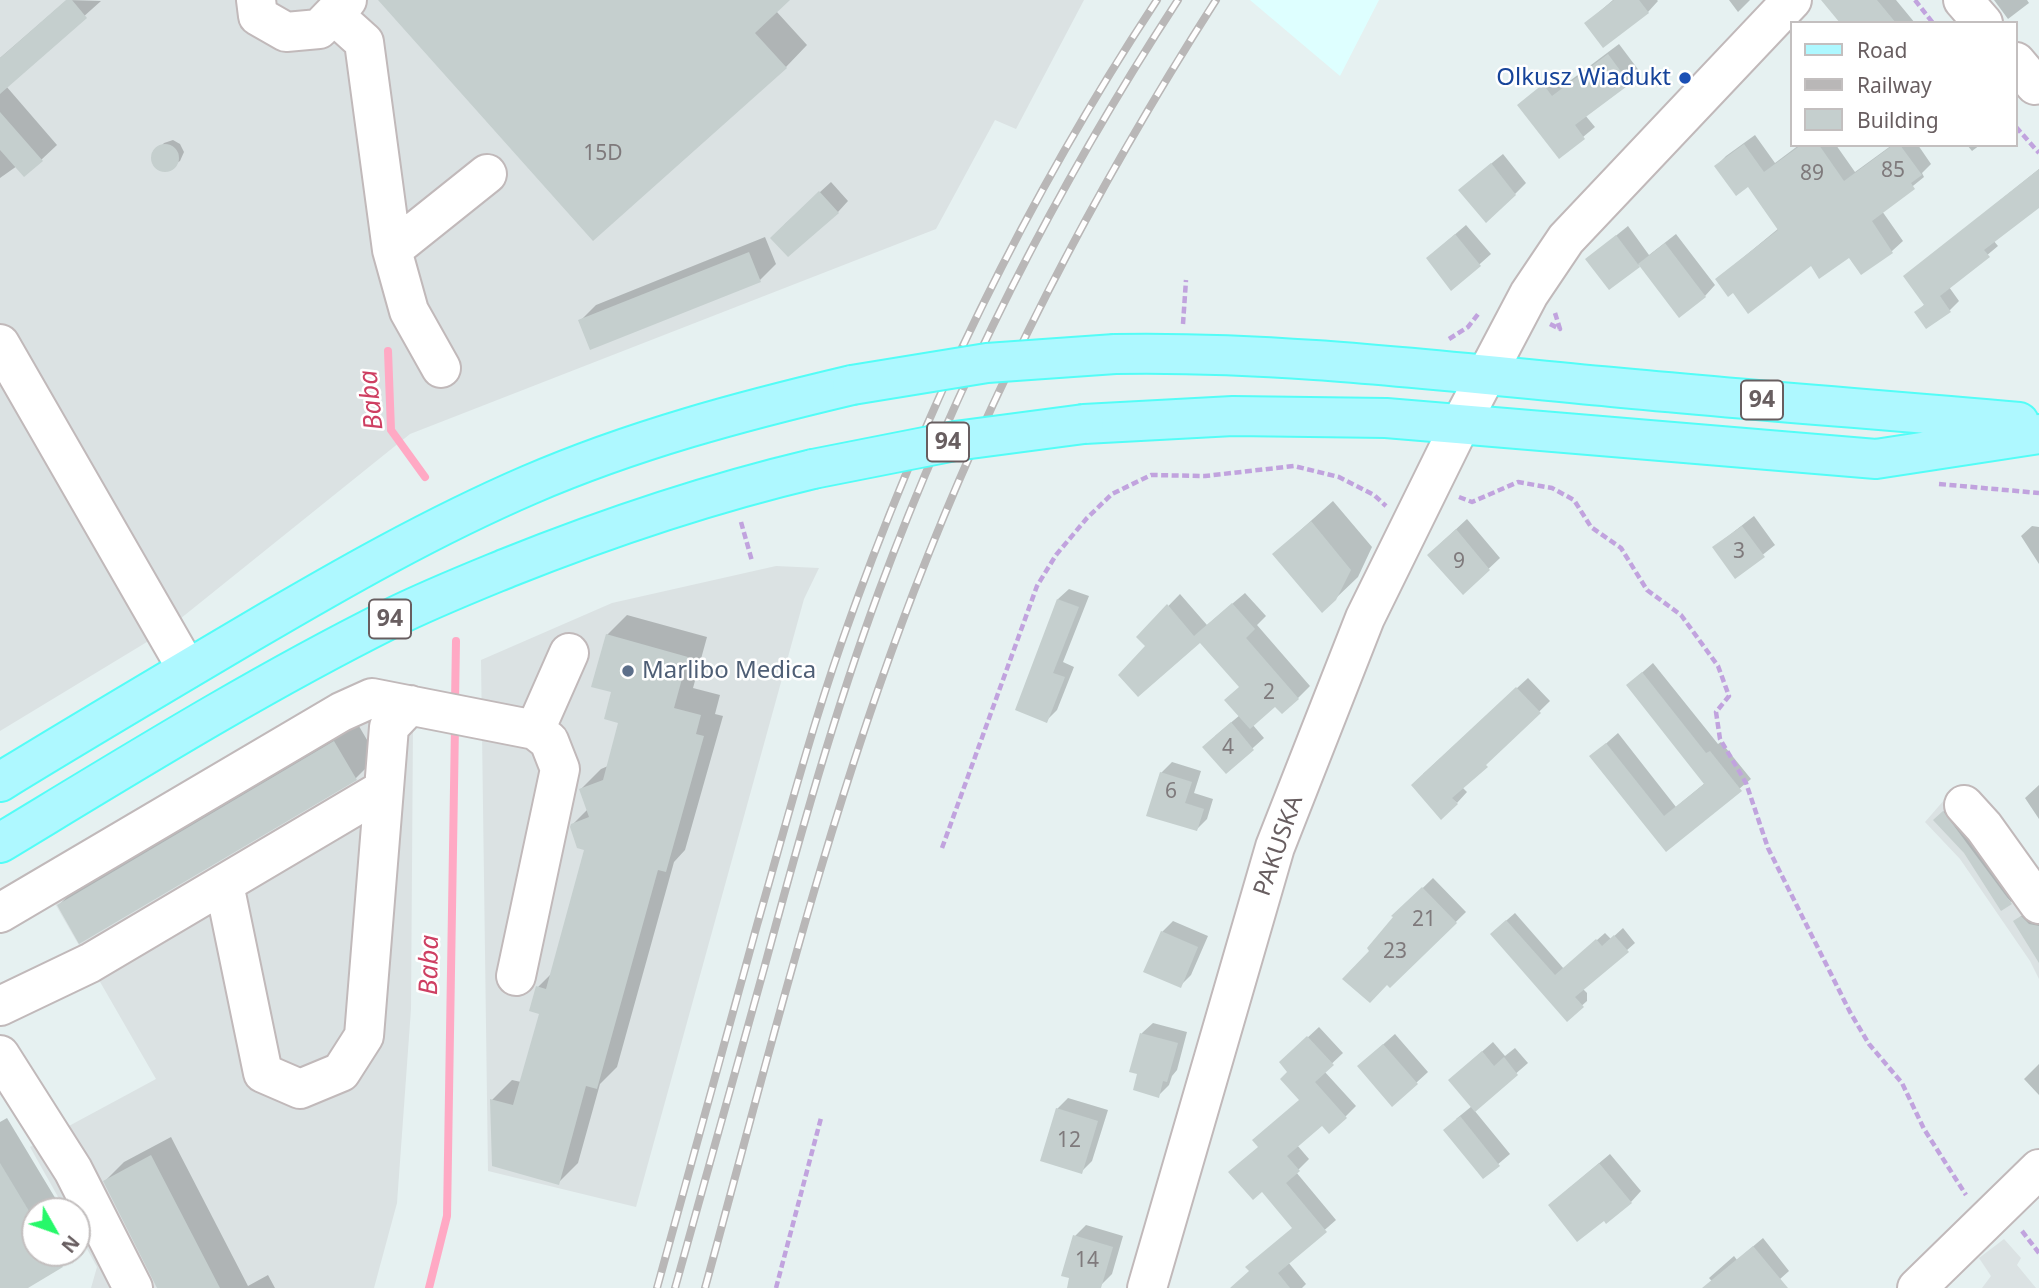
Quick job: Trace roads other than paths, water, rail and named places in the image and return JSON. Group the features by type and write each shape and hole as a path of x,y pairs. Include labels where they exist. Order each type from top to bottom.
{"main road":[{"name":"94","path":"0,782 361,567 530,485 684,429 770,404 852,385 988,363 1115,354 1204,354 1390,366 2039,423"},
{"name":"94","path":"0,843 213,715 392,617 617,525 717,494 813,469 943,443 1084,424 1233,416 1386,418 1461,423 1876,459 2039,434"}],"street":[{"path":"256,0 258,16 286,32 319,29 340,8 364,42 392,250 409,311 441,368"},
{"name":"PAKUSKA","path":"1147,1288 1275,847 1365,618 1461,423 1529,294 1566,239 1792,0"},
{"path":"1963,0 1981,21"},
{"path":"392,250 487,174"},
{"path":"0,344 187,669"},
{"path":"535,730 569,653"},
{"path":"0,913 341,712 372,698 535,730 549,741 560,769 516,976"},
{"path":"224,884 263,1073 300,1089 341,1072 363,1036 389,727 417,707"},
{"path":"0,1006 90,963 384,789"},
{"path":"1964,805 1984,827 2039,904"},
{"path":"2,1066 72,1170 124,1285"},
{"path":"1917,1288 2039,1169"}],"waterway":[{"name":"Baba","path":"388,351 391,430 425,477"},
{"name":"Baba","path":"455,703 456,641"},
{"name":"Baba","path":"429,1288 447,1216 455,726"}],"railway":[{"path":"657,1288 807,749 872,560 905,476 979,312 1063,153 1157,0"},
{"path":"675,1288 818,776 847,683 909,514 941,437 1012,287 1091,141 1178,0"},
{"path":"705,1288 827,849 854,762 914,591 978,437 1050,288 1129,142 1216,0"}],"place":[{"name":"Olkusz Wiadukt","path":"1685,78"},
{"name":"Marlibo Medica","path":"628,671"}]}
